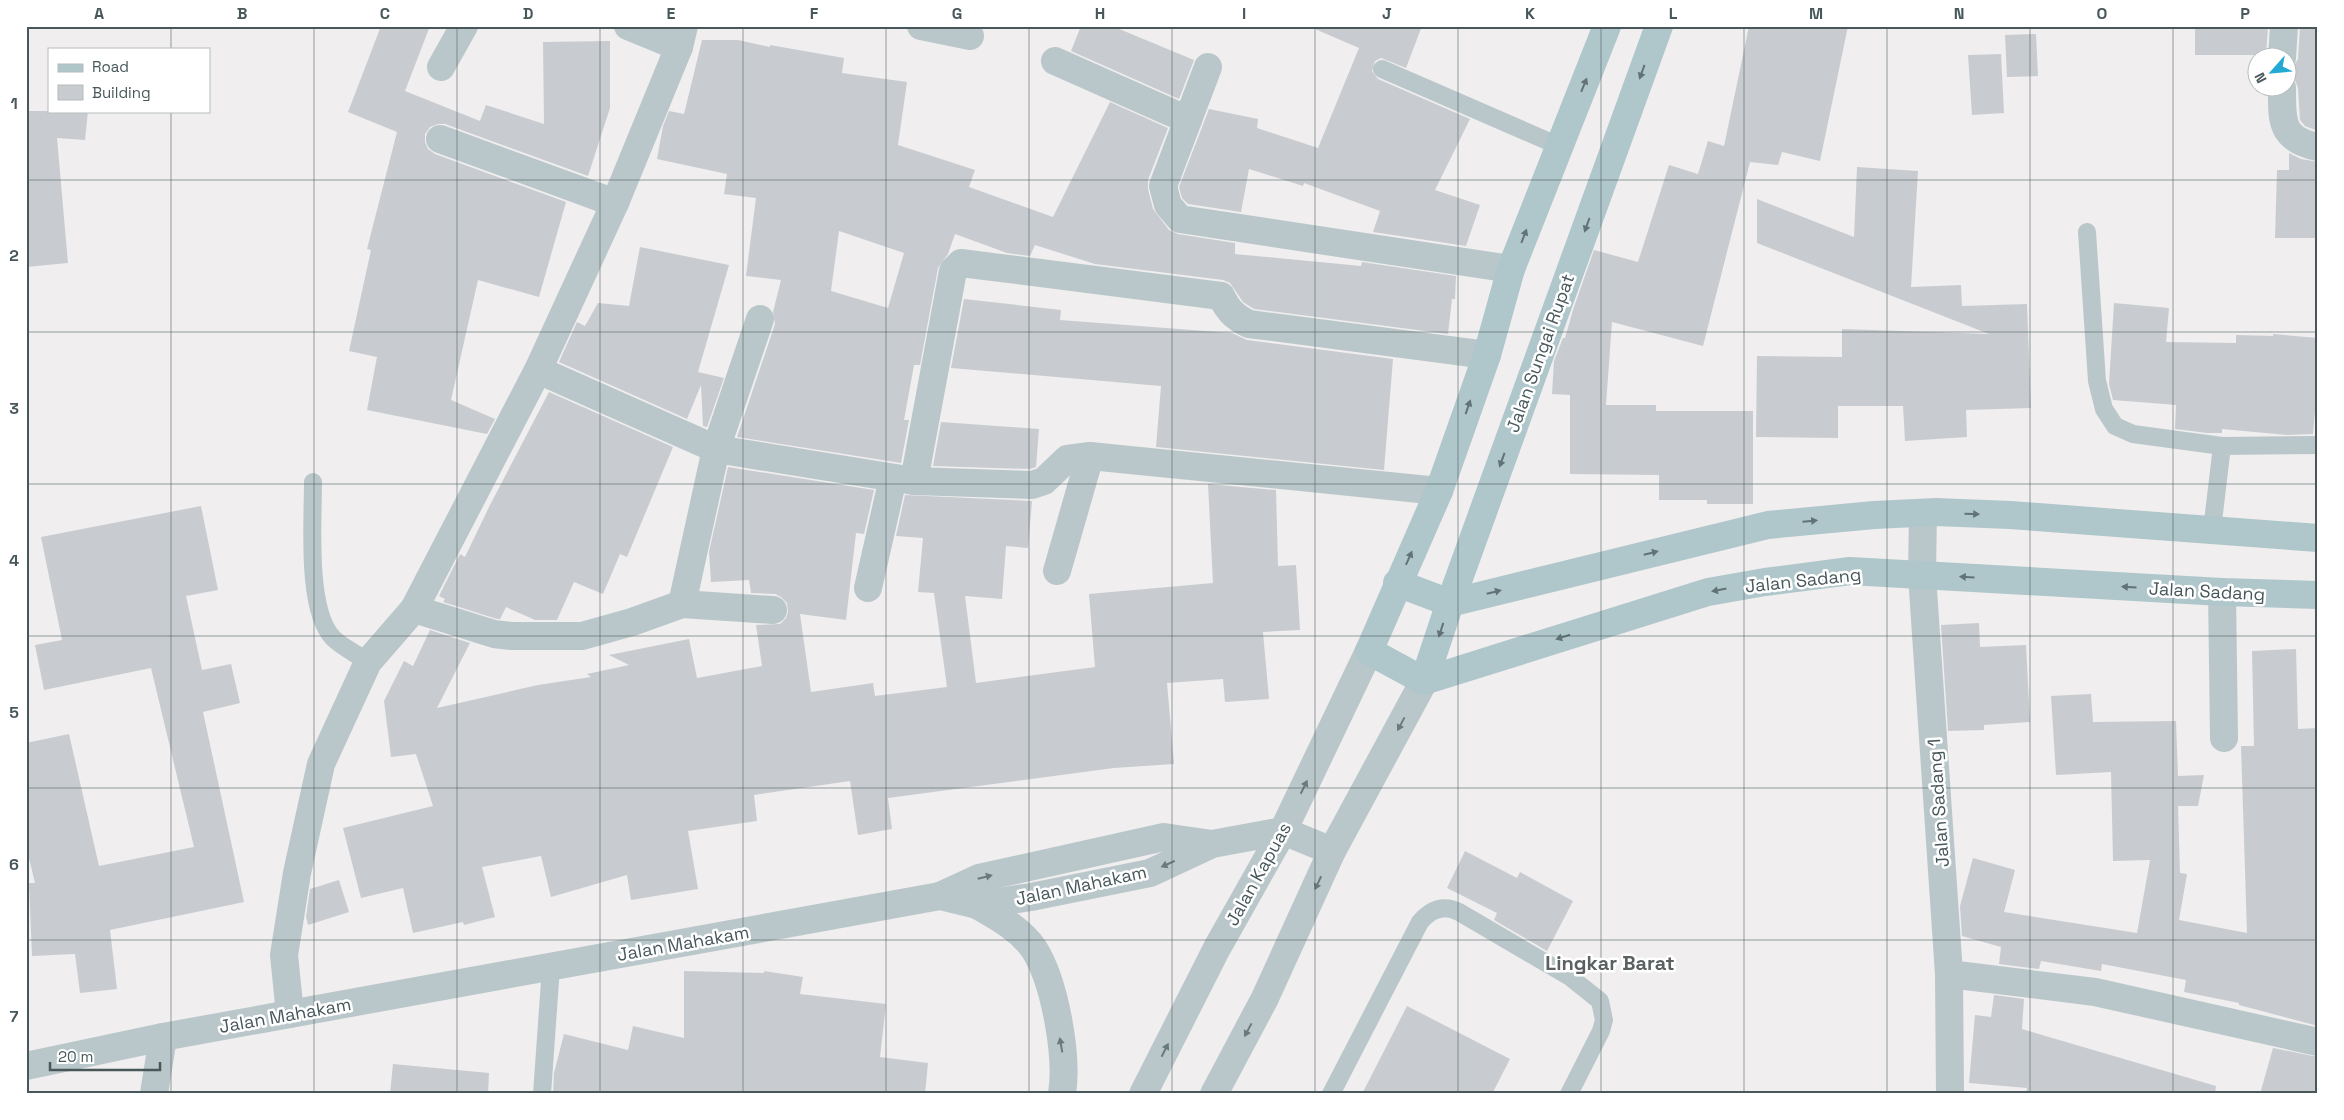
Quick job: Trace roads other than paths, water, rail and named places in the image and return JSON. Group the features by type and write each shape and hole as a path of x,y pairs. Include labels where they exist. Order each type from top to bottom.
{"main road":[{"path":"1424,681 1369,652 1439,491 1486,354 1511,269 1607,26"},
{"name":"Jalan Sungai Rupat","path":"1424,681 1450,603 1659,26"},
{"path":"1398,583 1450,603 1768,524 1923,513 2010,515 2318,538"},
{"name":"Jalan Sadang","path":"1424,681 1708,592 1765,582 1850,571 2222,592 2318,595"}],"street":[{"path":"441,67 464,26"},
{"path":"290,1014 284,955 299,864 321,764 368,662 414,609 538,370 615,203 682,37 628,26"},
{"path":"920,26 970,36"},
{"path":"2283,48 2284,26"},
{"path":"1055,61 1188,120"},
{"path":"1208,67 1163,186 1168,204 1180,219 1511,269"},
{"path":"2283,98 2284,122 2292,136 2302,143 2318,146"},
{"path":"440,139 615,203"},
{"path":"868,588 904,480 953,271 961,263 1221,296 1228,310 1236,318 1249,324 1486,354"},
{"path":"682,604 716,449 760,319"},
{"path":"538,370 716,449 904,480 1032,485 1044,481 1067,459 1090,456 1439,491"},
{"path":"1056,571 1090,456"},
{"name":"Jalan Sadang 1","path":"1923,513 1922,574 1949,974 1950,1094"},
{"path":"2222,592 2224,738"},
{"path":"414,609 494,634 511,636 582,636 632,622 682,604 772,610"},
{"name":"Jalan Kapuas","path":"1143,1094 1217,948 1283,831 1369,652"},
{"path":"1214,1094 1265,998 1332,851 1424,681"},
{"path":"1283,831 1332,851"},
{"name":"Jalan Mahakam","path":"26,1066 163,1037 940,896 977,905 1031,897 1150,873 1212,844 1283,831"},
{"path":"940,896 979,878 1164,837 1212,844"},
{"path":"977,905 1008,922 1034,949 1049,982 1063,1050 1064,1075 1062,1094"},
{"path":"1949,974 2095,992 2318,1042"},
{"path":"154,1094 163,1037"}],"lane":[{"path":"1382,69 1559,146"},
{"path":"2087,232 2097,381 2104,409 2115,426 2132,434 2222,446 2318,445"},
{"path":"2212,530 2222,446"},
{"path":"313,482 313,576 321,617 333,638 368,662"},
{"path":"1331,1094 1420,922 1429,913 1445,907 1459,912 1570,977 1600,1000 1604,1020 1601,1031 1569,1094"},
{"path":"542,1094 551,967"}],"district":[{"name":"Lingkar Barat","path":"1610,963"}]}
